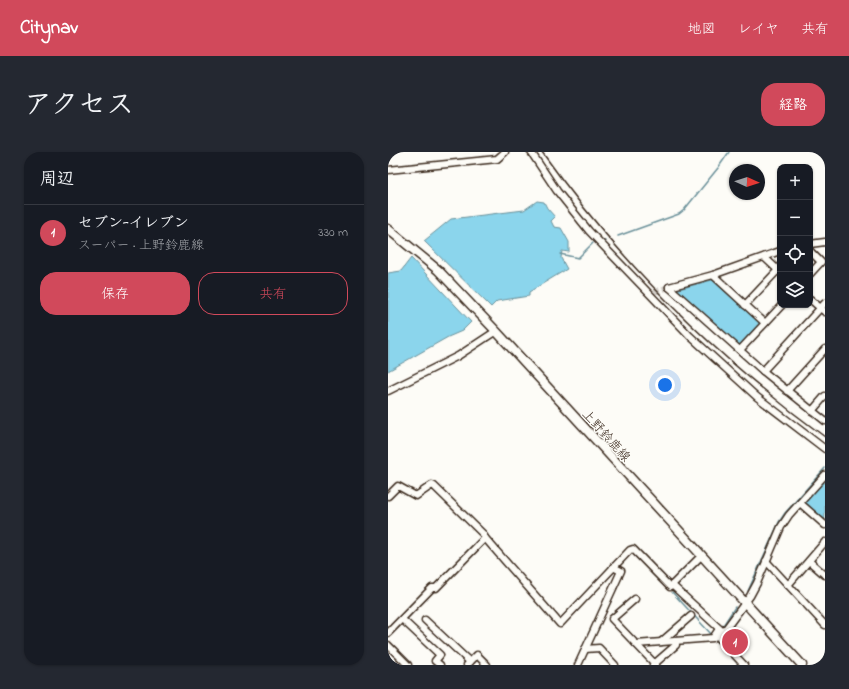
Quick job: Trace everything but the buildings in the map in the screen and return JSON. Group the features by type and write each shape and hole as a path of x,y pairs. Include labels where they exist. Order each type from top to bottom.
{"main road":[{"name":"上野鈴鹿線","path":"388,229 438,270 496,331 802,665"}],"street":[{"path":"388,170 497,159 505,152"},
{"path":"531,152 557,191 589,231 679,325 725,369 758,397 825,449"},
{"path":"813,244 825,242"},
{"path":"777,252 713,275 669,287 763,371 825,421"},
{"path":"813,254 821,262 813,271"},
{"path":"764,257 777,269"},
{"path":"745,305 778,272"},
{"path":"713,275 765,323"},
{"path":"763,371 824,308 813,301"},
{"path":"740,350 779,308"},
{"path":"388,391 458,356 496,331"},
{"path":"787,391 825,350"},
{"path":"812,411 825,396"},
{"path":"636,644 713,638 721,631 757,583 782,527 789,515 825,475"},
{"path":"388,496 398,486 416,496 432,486 483,534 560,624 613,567 630,550 633,549 670,586 672,585 721,631"},
{"path":"800,503 825,525"},
{"path":"388,634 485,538"},
{"path":"788,585 825,542"},
{"path":"672,585 701,556"},
{"path":"766,561 825,625"},
{"path":"809,561 825,574"},
{"path":"578,665 621,571 613,567"},
{"path":"635,600 612,619 654,665 676,645 676,641"},
{"path":"660,642 691,616"},
{"path":"425,620 469,664 477,656 487,665"},
{"path":"405,622 440,655 435,661 440,665"},
{"path":"721,631 719,638 744,665"},
{"path":"388,645 408,665"},
{"path":"585,649 599,648 615,665"}],"water":[{"path":"537,201 544,202 555,217 551,221 554,227 561,228 569,242 569,252 562,251 561,258 567,269 529,292 529,296 497,301 491,307 424,241 451,219 524,210"},
{"path":"411,258 471,322 462,331 448,337 388,371 388,273 401,271"},
{"path":"712,280 760,323 740,346 675,290"},
{"path":"825,480 825,521 805,502"}],"waterway":[{"path":"618,236 679,214 684,210 718,168 729,152"},
{"path":"560,254 578,258 593,243"},
{"path":"748,591 779,522 785,513 825,468"},
{"path":"672,592 712,635"},
{"path":"722,627 735,607"},
{"path":"715,639 739,665"}],"tunnel":[{"path":"654,292 669,287"}],"railway":[{"path":"542,152 604,231 672,306 708,341 746,374 785,407 825,437"}],"place":[{"name":"セブン-イレブン","path":"735,642"}]}
